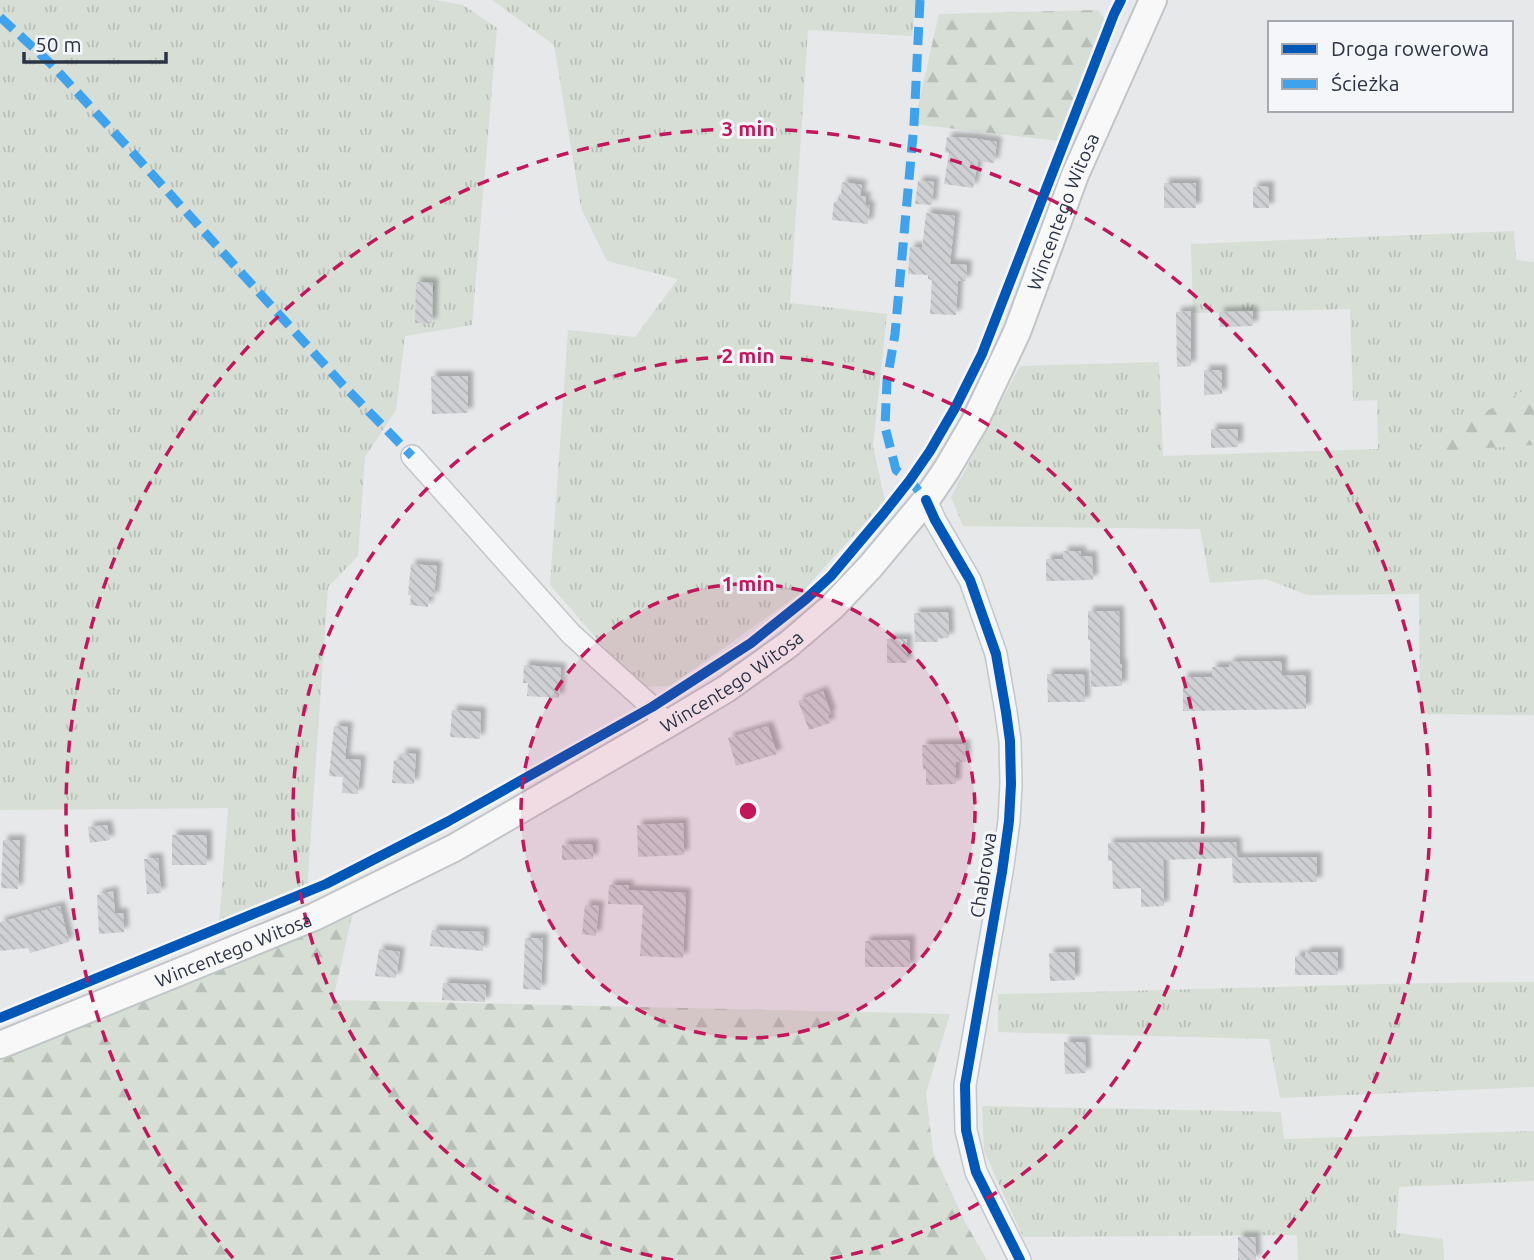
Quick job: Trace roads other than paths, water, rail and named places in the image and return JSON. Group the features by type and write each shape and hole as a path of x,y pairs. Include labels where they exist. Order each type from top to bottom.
{"main road":[{"name":"Wincentego Witosa","path":"0,1045 314,917 454,848 726,689 832,607 870,568 926,500 974,423 1017,332 1075,175 1153,0"}],"street":[{"path":"412,456 571,634 652,707 666,725"},
{"name":"Chabrowa","path":"926,500 970,580 996,653 1007,722 1011,773 1009,821 965,1085 966,1130 976,1171 1020,1260"}]}
